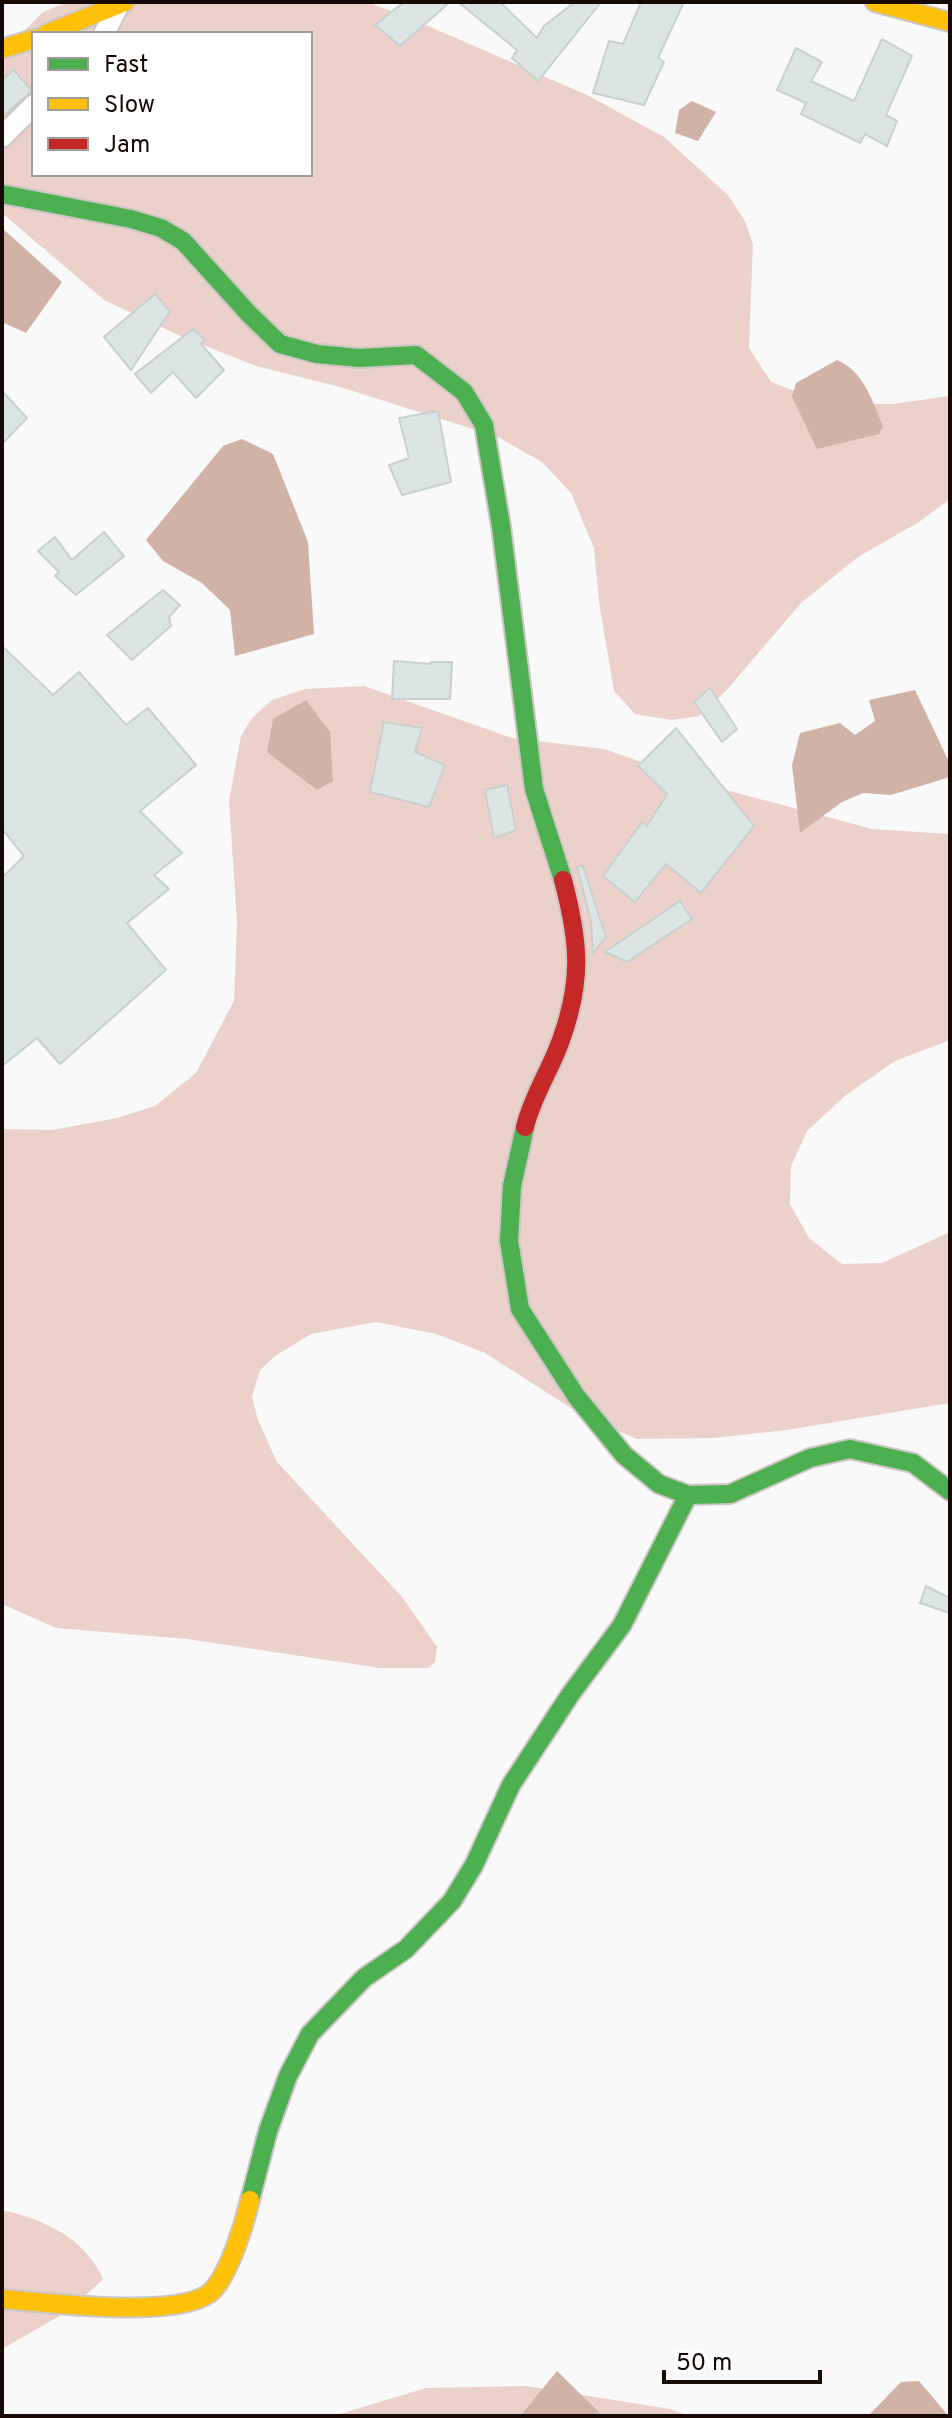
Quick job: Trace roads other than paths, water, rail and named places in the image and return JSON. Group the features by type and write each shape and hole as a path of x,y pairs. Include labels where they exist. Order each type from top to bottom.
{"street":[{"path":"875,2 950,22"},
{"path":"51,32 121,4"},
{"path":"105,32 121,4"},
{"path":"2,49 32,40"},
{"path":"2,137 32,107"},
{"path":"2,194 161,228 183,241 280,344 317,354 359,358 416,355 464,392 484,425 501,526 534,789 552,840 575,925 577,984 561,1040 528,1116 512,1186 509,1241 520,1309 576,1396 624,1455 659,1484 688,1495 730,1494 810,1458 850,1449 913,1463 950,1491"},
{"path":"2,2299 154,2308 189,2303 211,2293 223,2277 249,2205 268,2131 288,2076 310,2034 364,1978 406,1949 452,1901 474,1865 511,1785 570,1695 622,1625 688,1495"}]}
